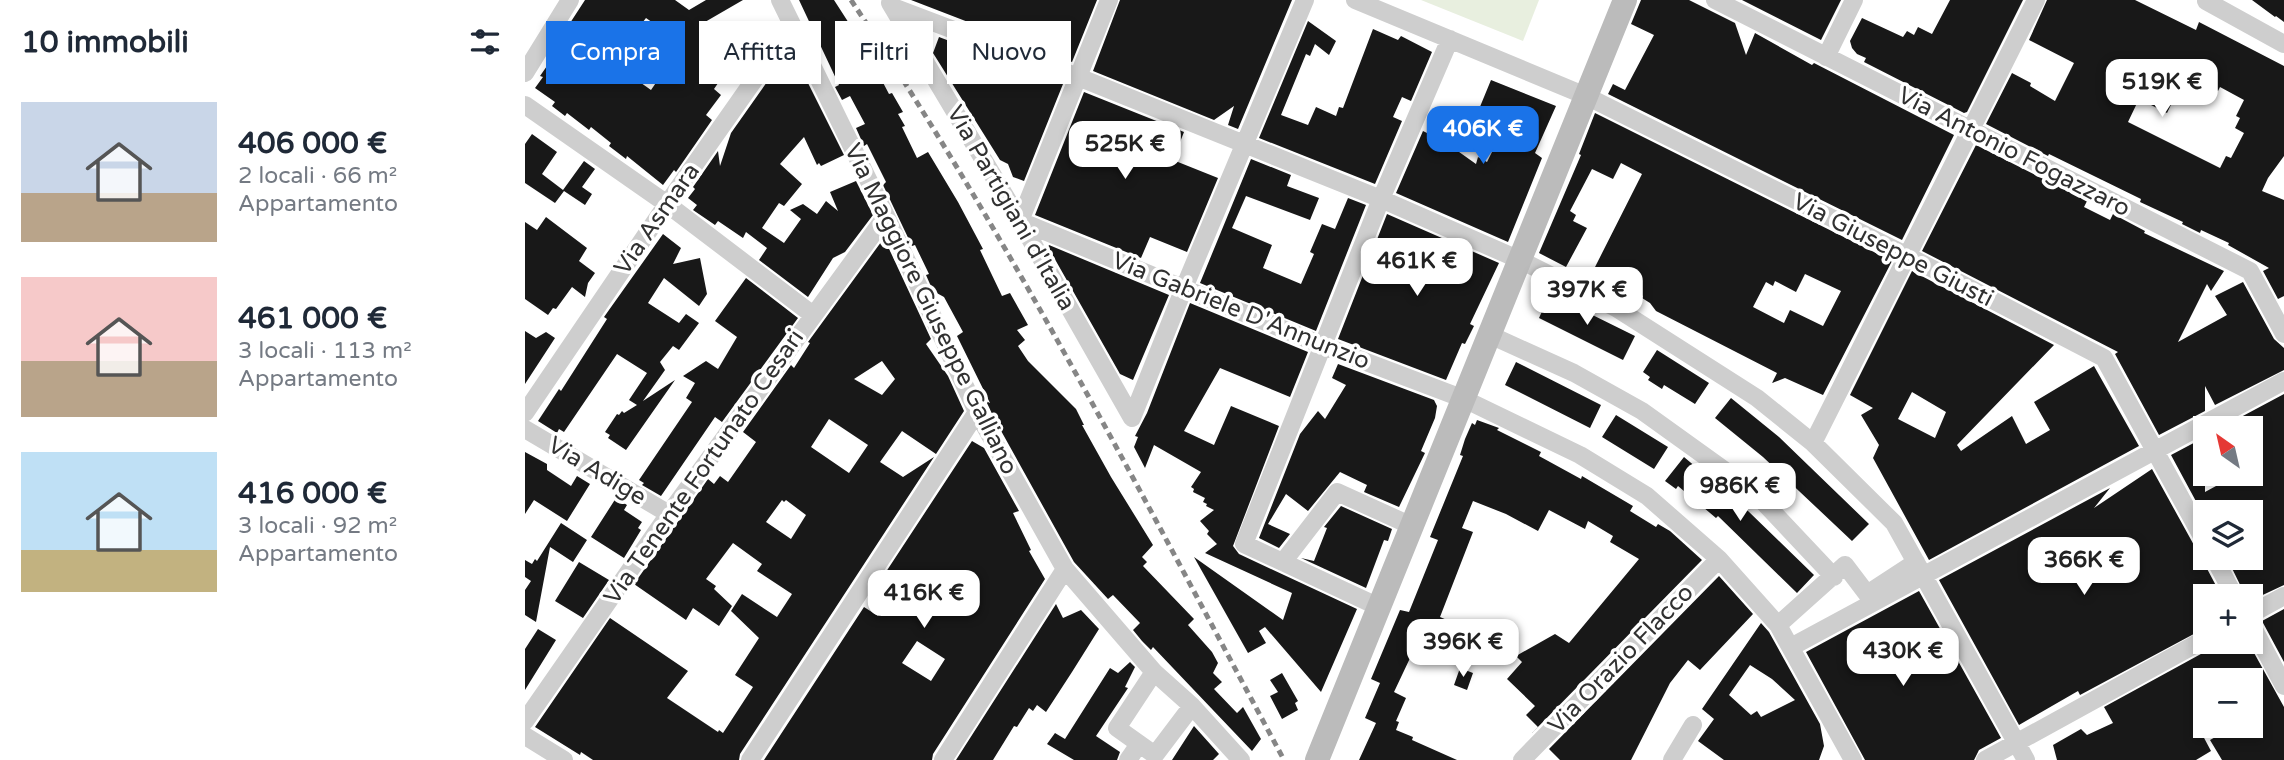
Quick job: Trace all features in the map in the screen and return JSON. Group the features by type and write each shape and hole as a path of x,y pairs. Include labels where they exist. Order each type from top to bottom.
{"street":[{"path":"525,73 570,0"},
{"name":"Via Maggiore Giuseppe Galliano","path":"780,0 790,21"},
{"path":"1020,221 1109,0"},
{"path":"1184,288 1305,0"},
{"name":"Via Giuseppe Giusti","path":"1355,0 1586,96 1906,255 2104,358 2193,520"},
{"path":"1317,760 1625,0"},
{"name":"Via Antonio Fogazzaro","path":"1715,0 1743,6 1826,57 2250,271 2284,334"},
{"path":"1826,57 1854,0"},
{"path":"1812,443 2036,0"},
{"path":"2205,0 2284,44"},
{"path":"891,3 1381,200 1520,260 1616,308 1757,398 1812,443 1894,523 2026,760"},
{"name":"Via Partigiani d'Italia","path":"891,3 1132,418 1184,288"},
{"path":"1379,607 1244,544 1381,200 1451,39"},
{"name":"Via Asmara","path":"525,413 751,84"},
{"name":"Via Maggiore Giuseppe Galliano","path":"821,84 886,216 977,412 1065,569 1154,672 1192,706 1241,760"},
{"path":"525,105 667,204 813,315"},
{"name":"Via Tenente Fortunato Cesari","path":"525,721 669,514 886,216"},
{"name":"Via Gabriele D'Annunzio","path":"1020,221 1324,346 1464,398 1580,455 1647,496 1719,559 1778,625 1853,760"},
{"path":"1490,335 1574,373 1641,411 1752,491 1834,577"},
{"path":"1778,625 1845,565 1867,594 2155,451 2284,381"},
{"path":"750,760 977,412"},
{"name":"Via Adige","path":"525,429 669,514"},
{"path":"1283,562 1337,492 1412,526"},
{"name":"Via Orazio Flacco","path":"1522,760 1719,559"},
{"path":"943,760 1065,569"},
{"path":"1791,647 1920,569"},
{"path":"2263,607 2284,596"},
{"path":"1985,760 2193,646"},
{"path":"2263,647 2284,686"},
{"path":"1154,672 1117,729 1155,755 1192,706"},
{"path":"1672,760 1693,725"},
{"path":"525,736 564,760"},
{"path":"1128,760 1139,744"}],"green space":[{"path":"1421,0 1539,0 1523,41"}],"building":[{"path":"585,0 675,0 689,10 706,0 743,0 707,21 699,21 699,84 717,84 714,89 721,95 706,115 712,120 676,172 674,170 663,185 627,156 626,159 609,146 611,143 591,127 589,130 567,113 565,116 552,106 555,102 535,88 543,77 540,76 546,67 546,84 643,84 651,90 655,84 685,84 685,21 650,21 646,18 644,21 571,21"},
{"path":"799,0 834,0 848,21 835,21 835,76 821,47 821,21 809,21"},
{"path":"911,0 1097,0 1072,62 1071,21 966,21"},
{"path":"1120,0 1292,0 1238,129 1228,125 1234,106 1214,120 1093,71"},
{"path":"1641,0 1689,0 1735,23 1746,55 1755,33 1812,65 1814,63 1954,135 1902,240 1608,94 1613,84 1625,90 1654,35 1631,24"},
{"path":"1742,0 1841,0 1821,40"},
{"path":"1950,0 2023,0 1967,112 1964,113 1864,62 1866,58 1857,54 1850,41 1862,18 1903,37 1907,31 1914,35 1918,27 1932,34"},
{"path":"2047,0 2135,0 2196,30 2199,22 2284,66 2284,156 2262,191 2284,200 2284,296 2278,299 2263,271 2269,268 2228,245 2229,243 2201,230 2200,233 2140,202 2141,199 1986,124 2012,73 2055,101 2074,63 2029,40","holes":["2186,74 2218,91 2220,87 2244,100 2236,116 2240,118 2235,128 2244,133 2231,158 2226,156 2220,168 2128,122 2139,99 2167,113"]},
{"path":"2252,0 2284,0 2284,22 2275,17"},
{"path":"1308,21 1336,41 1329,55 1315,44 1310,56 1306,54 1281,115 1308,125 1316,107 1336,116 1339,107 1343,108 1373,29 1398,40 1401,36 1432,52 1411,101 1402,97 1393,117 1402,121 1375,184 1259,138"},
{"path":"939,37 947,40 947,75 933,53"},
{"path":"1491,80 1556,106 1535,153 1542,158 1508,242 1396,193 1423,131 1445,142 1476,164 1478,157 1487,162 1499,138 1488,134 1494,121 1477,114"},
{"path":"766,84 808,84 844,155 821,166 819,163 817,165 804,137 780,164 802,184 784,206 779,203 762,228 784,243 801,219 790,210 803,204 817,214 826,201 838,211 830,192 856,181 873,215 845,252 833,258 808,297 759,260 767,248 746,232 743,238 718,221 715,225 693,210 697,205 688,198 695,189 693,187 718,151 720,166 731,133"},
{"path":"884,84 889,94 892,93 903,112 898,114 917,158 928,152 983,249 980,250 1002,296 1010,293 1028,325 1017,330 1025,340 1018,346 1028,361 1076,409 1111,477 1153,545 1142,557 1147,562 1143,566 1194,619 1188,625 1212,652 1218,663 1213,673 1222,682 1214,689 1237,713 1243,707 1261,739 1252,751 1153,647 1151,650 1142,641 1133,630 1140,623 1113,595 1108,599 1074,562 995,420 986,401 990,403 957,336 963,332 944,297 933,291 926,275 929,274 915,245 912,246 883,185 886,182 856,128 865,124 850,96 842,100 835,87"},
{"path":"952,84 1063,84 1024,181 1013,177 1008,164 1000,160"},
{"path":"1084,92 1184,132 1173,160 1218,178 1187,252 1150,237 1141,258 1035,215"},
{"path":"1595,113 1892,261 1823,395 1785,378 1772,383 1777,373 1656,311 1643,296 1617,280 1615,284 1593,271 1642,174 1621,163 1613,179 1592,169 1570,211 1576,215 1573,221 1587,228 1566,267 1539,253 1581,155 1579,154","holes":["1805,274 1841,291 1823,326 1790,310 1784,323 1753,307 1766,282 1773,286 1775,281 1796,292"]},
{"path":"532,134 557,152 542,174 563,190 584,161 595,169 582,187 592,194 585,205 564,191 555,203 525,183 525,144"},
{"path":"1976,145 2087,201 2084,207 2110,220 2113,214 2145,231 2144,233 2224,271 2211,291 2207,284 2178,342 2227,315 2215,296 2243,282 2274,339 2284,348 2284,370 2215,405 2205,386 2205,411 2159,435 2115,354 2118,352 1922,251"},
{"path":"1251,159 1291,175 1287,186 1319,198 1310,220 1246,196 1232,228 1272,245 1263,268 1301,284 1314,254 1310,252 1322,224 1335,229 1348,198 1366,205 1316,331 1200,283"},
{"path":"1387,214 1499,263 1470,324 1474,326 1465,344 1462,343 1446,380 1338,339"},
{"path":"546,217 587,248 579,261 595,273 588,283 585,297 572,287 556,309 553,308 548,315 525,299 525,222 537,230"},
{"path":"663,234 681,248 673,264 700,258 707,294 699,306 664,278 648,303 679,323 686,314 699,323 679,350 673,346 660,362 665,370 643,401 675,380 626,450 608,438 610,435 605,432 617,414 637,405 629,400 647,373 617,354 564,432 559,429 557,433 538,421 559,389 561,391 607,319 604,317"},
{"path":"884,238 931,339 926,344 948,376 964,411 936,454 902,431 880,462 903,477 934,457 740,754 739,760 593,760 535,727 610,618 688,671 667,698 723,733 753,687 735,675 759,638 731,611 742,594 777,617 792,594 757,571 762,564 733,543 706,579 716,586 714,589 732,606 719,626 693,608 686,620 634,584 708,479 714,484 720,476 728,482 756,442 743,432 791,365 794,368 810,343 808,342","holes":["882,361 895,379 882,395 854,379","829,419 868,445 849,473 811,447","782,500 786,500 806,515 791,539 766,522"]},
{"path":"1049,245 1169,295 1133,380 1120,374"},
{"path":"1912,271 2054,345 1957,445 1961,451 2012,416 2026,444 2050,430 2034,402 2094,366 2139,446 1929,560 1873,458 1879,445 1861,415 1873,408 1850,395","holes":["1912,392 1946,412 1935,438 1898,419"]},
{"path":"746,278 798,318 722,422 715,417 661,496 642,485 644,483 639,480 692,402 686,398 695,383 683,376 706,361 718,369 737,337 715,321"},
{"path":"1550,294 1635,336 1623,360 1539,318"},
{"path":"1190,303 1308,352 1290,397 1220,368 1184,431 1214,445 1231,406 1279,426 1233,546 1239,554 1357,609 1321,692 1265,627 1259,631 1266,643 1248,653 1194,557 1283,620 1292,593 1205,553 1217,544 1200,521 1214,510 1206,506 1203,502 1205,498 1193,492 1191,487 1201,472 1154,445 1145,468 1134,447 1138,437 1135,436 1147,413"},
{"path":"525,331 536,338 546,332 555,338 525,384"},
{"path":"1657,350 1709,383 1695,404 1664,385 1662,389 1648,380 1650,377 1643,372"},
{"path":"1516,362 1601,405 1590,428 1505,385"},
{"path":"1338,364 1434,400 1437,406 1435,418 1421,451 1425,453 1399,507 1364,492 1367,485 1340,472 1308,511 1286,494 1268,524 1290,534 1279,548 1259,538 1300,434 1318,411 1325,419 1346,385 1332,378"},
{"path":"2284,394 2284,585 2263,595 2263,584 2240,584 2233,570 2263,570 2263,500 2195,500 2171,455 2193,443 2193,486 2205,486 2205,492 2216,486 2263,486 2263,416 2243,416"},
{"path":"1731,398 1779,437 1869,524 1852,541 1763,457 1715,418"},
{"path":"1616,415 1668,447 1654,469 1602,437"},
{"path":"1477,420 1499,428 1497,430 1541,452 1539,456 1581,479 1582,476 1633,506 1630,511 1656,527 1658,524 1670,531 1702,560 1538,727 1526,715 1535,706 1507,679 1522,662 1516,656 1555,634 1569,643 1639,559 1610,542 1613,536 1588,521 1585,529 1549,510 1538,531 1473,501 1462,528 1473,532 1440,617 1447,620 1445,624 1460,630 1450,652 1423,639 1414,658 1411,656 1394,692 1406,698 1396,721 1399,722 1396,730 1457,760 1359,760 1376,723 1365,718 1380,683 1371,679 1400,610 1409,612 1438,540 1430,537 1463,456 1460,455 1465,439 1472,423 1475,425"},
{"path":"972,441 984,448 1019,511 1013,513 1031,550 1029,551 1045,579 933,754 932,760 764,760 864,607 878,616 895,592 880,581","holes":["917,641 945,659 931,681 902,663"]},
{"path":"525,452 547,464 547,470 571,486 577,476 590,484 567,521 534,500 525,514"},
{"path":"1684,457 1748,511 1814,575 1797,593 1718,516 1716,518 1678,486 1676,489 1665,481"},
{"path":"2152,469 2193,543 2193,570 2208,570 2215,584 2193,584 2193,634 2080,695 2078,691 2019,725 1939,580 2110,488 2094,508"},
{"path":"616,498 627,505 624,510 642,522 638,528 641,530 624,558 591,537"},
{"path":"1341,506 1392,529 1388,541 1384,540 1366,588 1301,558 1314,561 1327,528 1324,527"},
{"path":"561,523 587,540 573,562 550,547 536,622 525,615 525,590 531,581 525,577 525,560 532,564 535,559 537,561"},
{"path":"579,562 609,580 583,618 555,601"},
{"path":"1719,576 1753,614 1700,670 1688,660 1670,683 1631,760 1560,760 1549,749"},
{"path":"1919,591 2001,738 1979,750 1974,760 1865,760 1806,652"},
{"path":"1056,604 1063,618 1081,610 1099,629 1072,672 1046,712 1037,705 1033,711 1029,708 993,760 956,760"},
{"path":"2284,609 2284,662 2263,623"},
{"path":"1761,623 1769,632 1820,724 1824,746 1819,760 1724,760 1698,741 1714,719 1702,709","holes":["1750,665 1772,679 1795,700 1761,717 1757,711 1751,715 1729,695"]},
{"path":"538,629 556,640 525,690 525,649"},
{"path":"2201,654 2255,654 2262,668 2193,668 2193,738 2204,738 2211,751 2196,760 2057,760 2053,745 2081,729 2087,735 2113,723 2104,707"},
{"path":"1130,662 1135,667 1125,687 1128,688 1096,736 1120,752 1117,760 1074,760 1047,744 1055,733 1065,739 1110,668 1118,673"},
{"path":"1460,668 1473,673 1467,690 1454,685"},
{"path":"2263,669 2284,707 2284,760 2222,760 2210,740 2263,738"},
{"path":"1282,673 1298,701 1295,703 1298,710 1282,719 1270,696 1278,692 1270,680"},
{"path":"1194,726 1219,754 1213,760 1172,760"}],"railway":[{"path":"851,0 968,185 1023,279 1284,760"}]}
